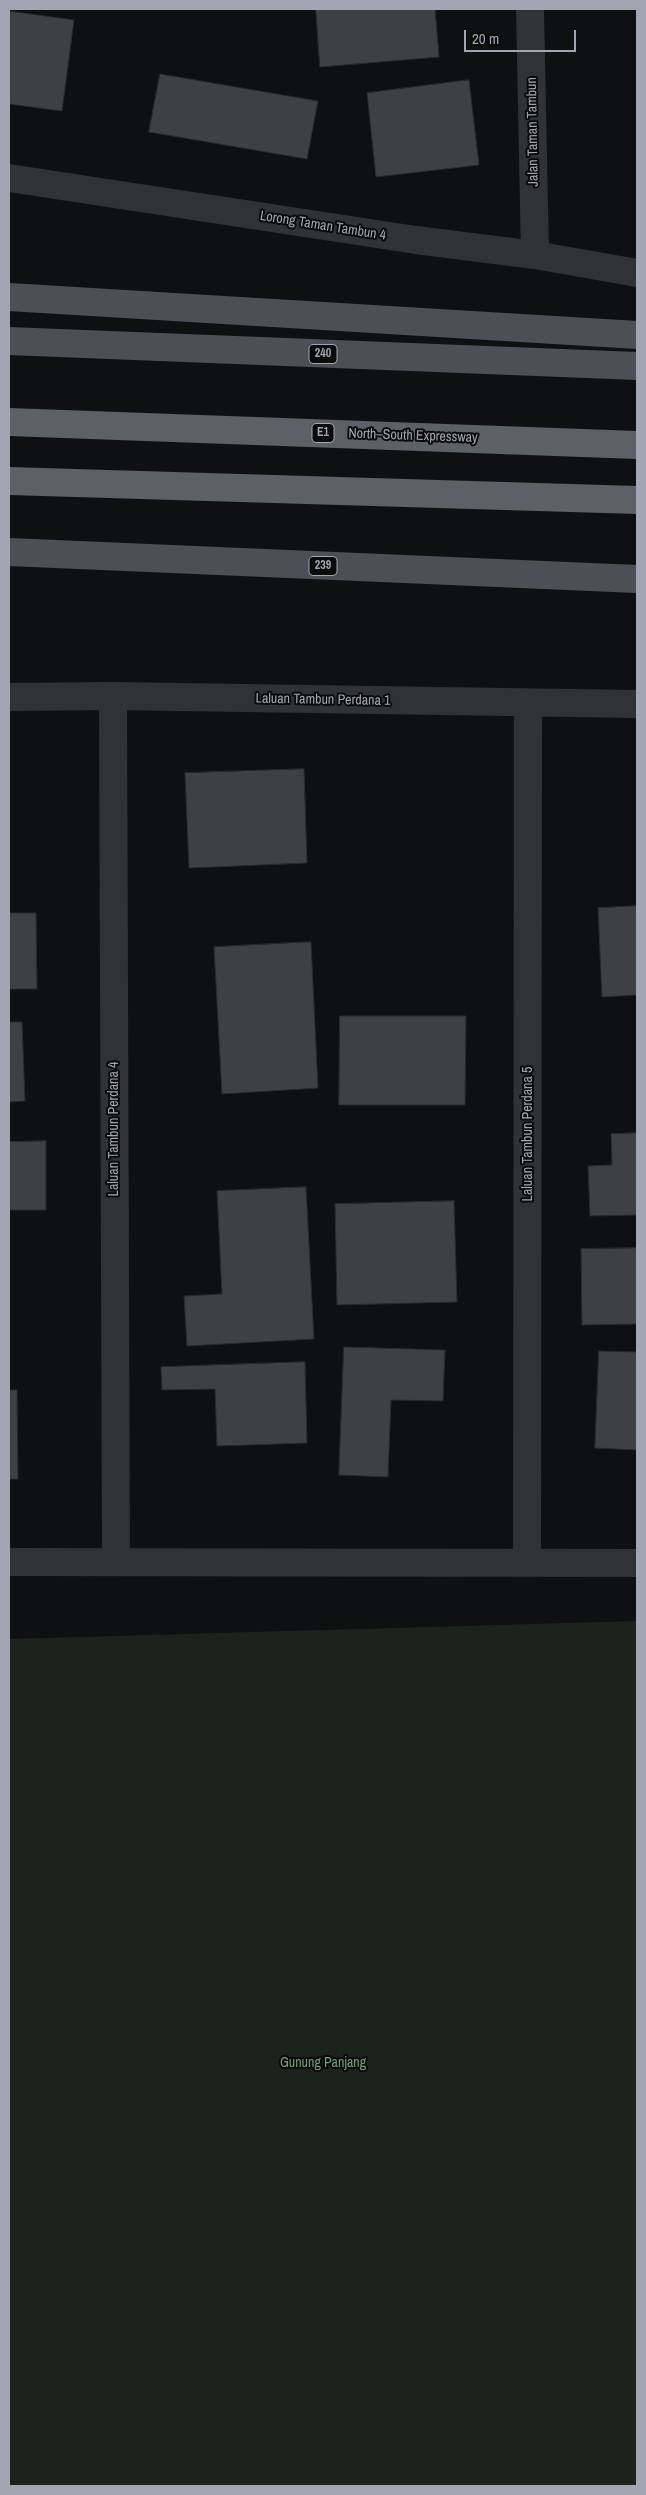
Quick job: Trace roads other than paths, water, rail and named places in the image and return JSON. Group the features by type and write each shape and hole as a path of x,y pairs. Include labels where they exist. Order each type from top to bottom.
{"highway":[{"name":"North–South Expressway","path":"9,422 637,444"},
{"path":"9,481 637,500"}],"main road":[{"path":"9,297 637,335"},
{"name":"240","path":"9,341 637,366"},
{"name":"239","path":"9,552 637,579"}],"street":[{"name":"Jalan Taman Tambun","path":"531,9 535,255"},
{"name":"Lorong Taman Tambun 4","path":"9,178 406,239 535,255 637,273"},
{"name":"Laluan Tambun Perdana 1","path":"9,697 113,696 528,704 637,704"},
{"name":"Laluan Tambun Perdana 4","path":"113,696 116,1562"},
{"name":"Laluan Tambun Perdana 5","path":"527,1564 528,704"},
{"path":"9,1562 637,1563"}],"park label":[{"name":"Gunung Panjang","path":"323,2063"}]}
